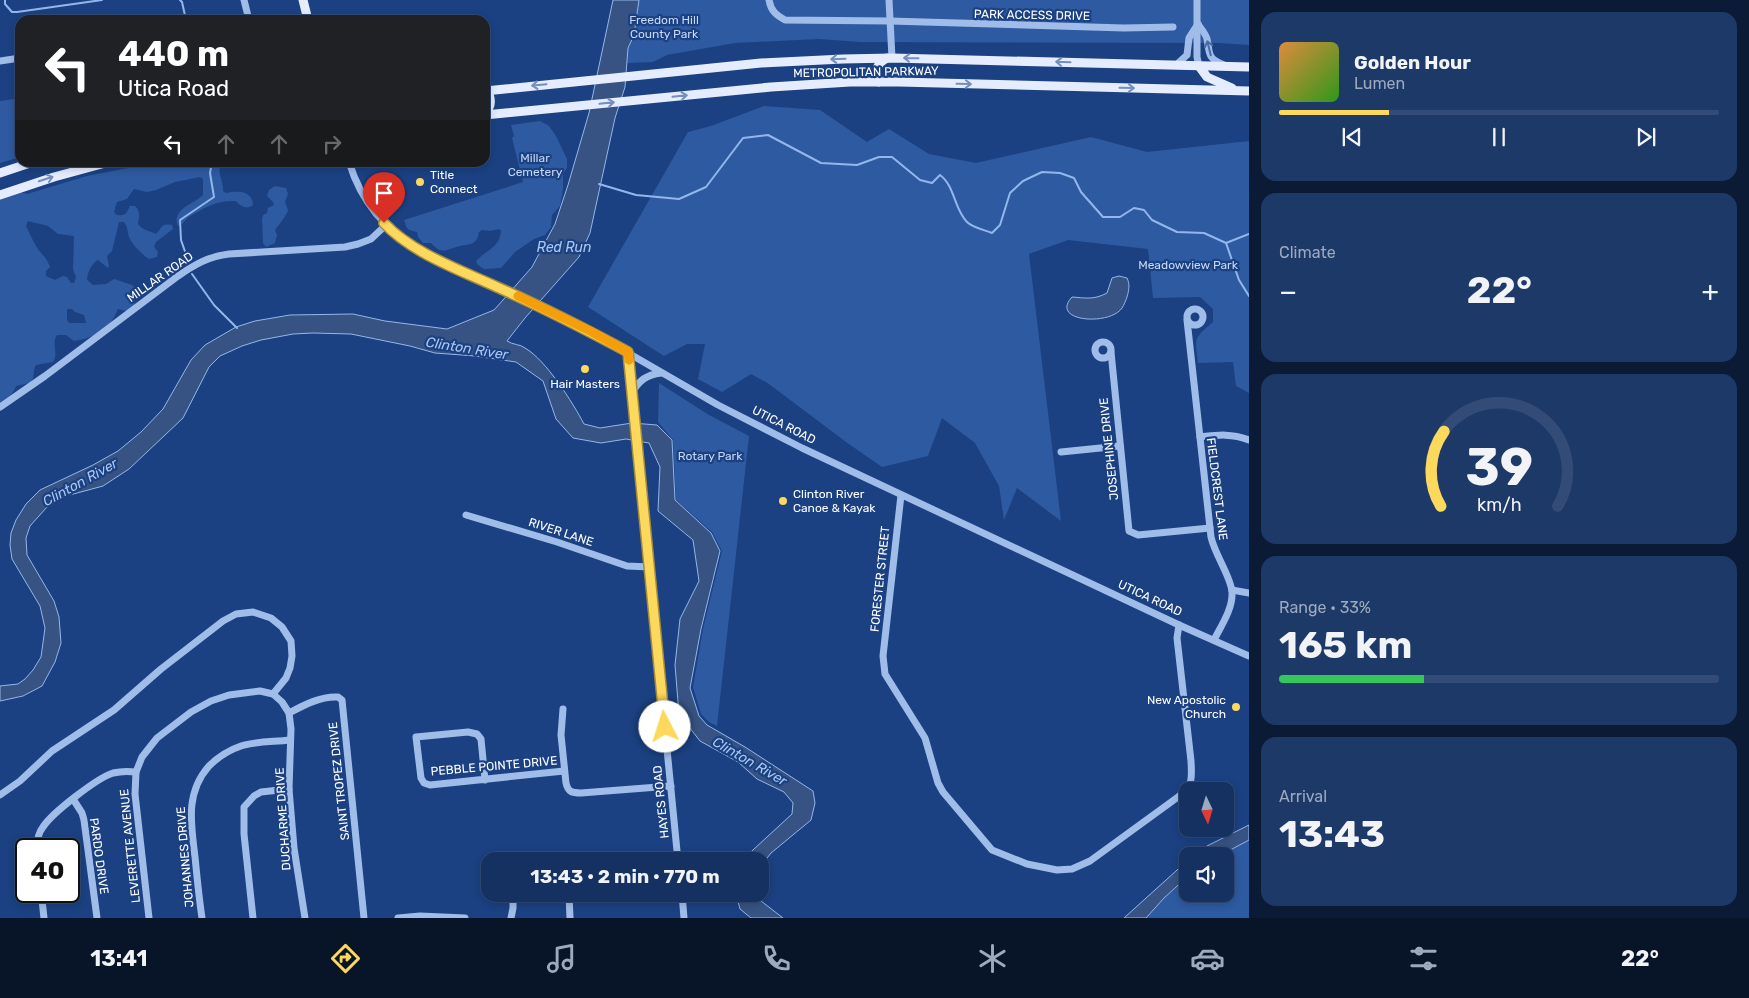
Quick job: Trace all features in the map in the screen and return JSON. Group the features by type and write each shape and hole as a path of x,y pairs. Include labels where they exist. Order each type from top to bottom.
{"main road":[{"path":"303,0 307,15"},
{"path":"879,82 876,68 881,61 889,58"},
{"name":"METROPOLITAN PARKWAY","path":"490,90 778,62 889,58 1249,67"},
{"path":"1199,66 1203,73 1212,80 1239,91"},
{"name":"METROPOLITAN PARKWAY","path":"490,114 771,87 879,82 1249,91"},
{"path":"0,174 19,167"},
{"path":"0,195 91,167"}],"street":[{"path":"244,0 248,15"},
{"name":"PARK ACCESS DRIVE","path":"769,0 770,7 777,16 786,20 1124,28 1173,27"},
{"path":"889,0 889,58"},
{"path":"1197,0 1197,57 1199,66"},
{"path":"1176,65 1187,55 1189,38 1198,24"},
{"path":"1198,24 1207,38 1208,52 1219,63 1226,66"},
{"path":"0,60 15,58"},
{"name":"UTICA ROAD","path":"351,167 365,199 386,226 409,244 545,309 628,352 661,373 802,448 1249,656"},
{"name":"MILLAR ROAD","path":"0,407 56,368 178,276 200,262 220,255 330,248 358,244 371,239 386,226"},
{"path":"1194,309 1199,310 1203,314 1204,319 1201,324 1190,324 1187,320 1190,311 1194,309"},
{"name":"FIELDCREST LANE","path":"1187,320 1213,548 1232,590"},
{"path":"1189,334 1196,325"},
{"path":"1103,358 1108,357 1111,352 1110,346 1101,342 1096,345 1095,352 1098,357 1112,364"},
{"name":"HAYES ROAD","path":"628,352 677,852"},
{"name":"JOSEPHINE DRIVE","path":"1111,352 1129,532 1138,535 1210,528"},
{"path":"632,392 642,379 652,374 661,373"},
{"path":"1200,437 1225,435 1249,440"},
{"path":"1061,452 1120,446"},
{"name":"FORESTER STREET","path":"901,494 883,667 885,674 925,738 938,782 943,792 992,850 1027,864 1057,870 1078,867 1098,856 1168,805 1191,784 1191,761 1177,638 1179,625"},
{"name":"RIVER LANE","path":"466,515 557,542 627,566 650,567"},
{"path":"1214,640 1228,612 1232,590 1249,593"},
{"path":"0,795 52,751 114,710 169,663 223,621 236,614 254,612 271,618 282,627 291,641 292,656 290,668 286,678 272,694"},
{"path":"39,838 46,822 73,799 110,774 136,772 142,757 152,743 191,712 216,699 235,693 260,692 272,694 282,702 288,713"},
{"name":"SAINT TROPEZ DRIVE","path":"288,713 307,703 326,698 338,697 342,700 364,918"},
{"path":"563,709 561,736 564,771"},
{"name":"DUCHARME DRIVE","path":"288,713 290,740 289,788 294,848 305,918"},
{"name":"PEBBLE POINTE DRIVE","path":"485,780 481,739 477,734 468,732 416,737 420,774 424,783 432,785 485,780 564,771 567,789 573,793 671,786"},
{"name":"JOHANNES DRIVE","path":"202,918 190,819 192,798 196,786 213,762 230,751 251,744 290,740"},
{"name":"LEVERETTE AVENUE","path":"136,772 136,811 149,918"},
{"path":"253,918 244,834 244,807 258,793 289,788"},
{"name":"PARDO DRIVE","path":"73,799 84,820 97,918"},
{"path":"511,918 513,902"},
{"path":"569,902 570,918"},
{"path":"683,902 684,918"},
{"path":"42,903 44,918"},
{"path":"398,918 420,916 465,918"}],"green space":[{"name":"Freedom Hill County Park","path":"639,0 1249,0 1249,45 1219,43 860,42 819,39 735,43 667,55 653,62 627,63 628,48 634,35"},
{"path":"15,99 15,158 0,163 0,101"},
{"name":"Meadowview Park","path":"764,106 820,110 867,142 889,129 929,154 976,163 1091,137 1147,152 1249,141 1249,393 1236,386 1233,362 1198,363 1197,339 1213,322 1213,309 1200,297 1153,298 1148,249 1068,240 1029,254 1061,521 1017,488 1004,520 999,486 975,443 942,418 928,456 882,467 769,384 751,374 722,392 698,379 705,344 687,344 664,356 588,307 688,132 711,126"},
{"name":"Millar Cemetery","path":"540,121 549,126 567,159 567,168 563,174 560,206 552,215 551,227 545,235 534,239 515,252 501,268 484,269 476,261 498,242 501,231 499,229 482,230 473,243 442,250 431,243 423,243 418,237 417,232 408,229 404,220 523,182 512,138 514,136 511,125"},
{"path":"133,167 220,167 223,191 226,193 240,192 247,194 252,200 253,205 244,207 236,201 217,203 190,216 178,226 177,220 180,211 203,195 203,179 200,177 175,182 147,192 134,189 127,199 117,202 114,212 117,215 127,212 130,206 137,208 139,212 138,224 144,229 156,234 165,225 172,225 173,229 156,242 154,247 158,252 157,257 149,259 133,244 124,222 119,222 112,251 107,256 108,268 98,260 90,268 87,280 93,285 106,284 114,279 132,285 140,293 135,299 134,308 127,311 118,309 109,324 100,332 85,339 74,341 66,335 57,335 55,338 55,359 53,362 36,365 30,383 16,386 12,394 0,402 0,199 17,193 27,194 87,176","holes":["28,221 48,226 58,234 74,236 73,269 76,277 74,283 71,283 67,277 63,276 55,280 46,276 46,271 50,267 26,226","67,309 72,309 84,315 86,323 69,323 67,320"]},
{"path":"275,186 286,188 288,194 285,202 288,210 275,230 277,235 275,243 266,247 263,243 262,219 263,215 267,213 268,208 274,205 267,196 269,190"},
{"name":"Rotary Park","path":"659,383 709,415 749,436 717,726 709,722 701,714 693,687 703,629 722,551 712,532 676,500 673,440 658,422"},
{"path":"1249,840 1249,918 1146,918 1179,884 1179,902 1234,902 1234,848"}],"water":[{"path":"613,0 639,0 634,35 628,48 625,87 615,118 590,233 579,257 507,341 523,347 542,362 566,394 584,424 600,428 632,423 657,425 672,440 675,500 711,533 720,551 701,629 690,688 699,716 707,725 813,791 815,803 811,820 769,856 769,852 751,852 792,814 793,803 784,792 757,779 738,762 700,741 679,714 675,665 680,619 699,581 693,540 658,511 660,467 649,443 626,439 601,443 573,438 556,419 543,381 516,362 435,353 351,334 293,334 261,340 220,356 209,367 183,418 129,469 103,486 66,496 47,507 30,526 26,538 27,555 54,601 59,617 61,643 55,662 42,686 23,696 0,701 0,686 18,684 33,670 41,657 45,628 40,606 12,559 10,545 11,533 16,520 26,504 40,490 118,451 141,432 163,409 191,360 205,345 236,327 255,321 290,315 353,314 385,321 447,329 494,310 532,267 555,224 589,113"},
{"path":"1119,276 1127,278 1129,289 1123,307 1115,314 1095,319 1084,319 1068,312 1067,305 1072,297 1090,298 1107,293 1112,278"},
{"path":"1249,825 1249,840 1234,848 1206,847 1223,838 1234,838 1234,832"},
{"path":"1179,868 1179,884 1146,918 1124,918"},
{"path":"738,902 762,902 783,918 751,918 740,909"}],"waterway":[{"path":"5,0 5,4 12,12 102,0"},
{"path":"180,0 185,15"},
{"path":"599,184 636,195 679,199 706,187 743,138 768,135 821,163 857,165 879,157 892,157 920,180 932,183 940,175 949,185 959,211 967,222 992,233 1000,225 1010,193 1023,181 1042,172 1060,173 1074,178 1081,192 1103,217 1120,217 1134,208 1144,210 1152,220 1177,232 1204,233 1226,243 1239,280 1249,296"},
{"path":"188,260 181,240 180,220 214,197 210,173 211,167"},
{"path":"1226,243 1249,234"},
{"path":"192,274 214,305 237,328"}],"slow traffic":[{"path":"518,296 628,352 629,360"}],"place":[{"name":"Title Connect","path":"420,182"},
{"name":"Hair Masters","path":"585,369"},
{"name":"Clinton River Canoe & Kayak","path":"783,501"},
{"name":"New Apostolic Church","path":"1236,707"}],"route":[{"path":"384,223 409,244 590,331 628,352 665,727"}],"water label":[{"name":"Red Run","path":"564,247"},
{"name":"Clinton River","path":"467,348"},
{"name":"Clinton River","path":"80,482"},
{"name":"Clinton River","path":"750,761"}]}
